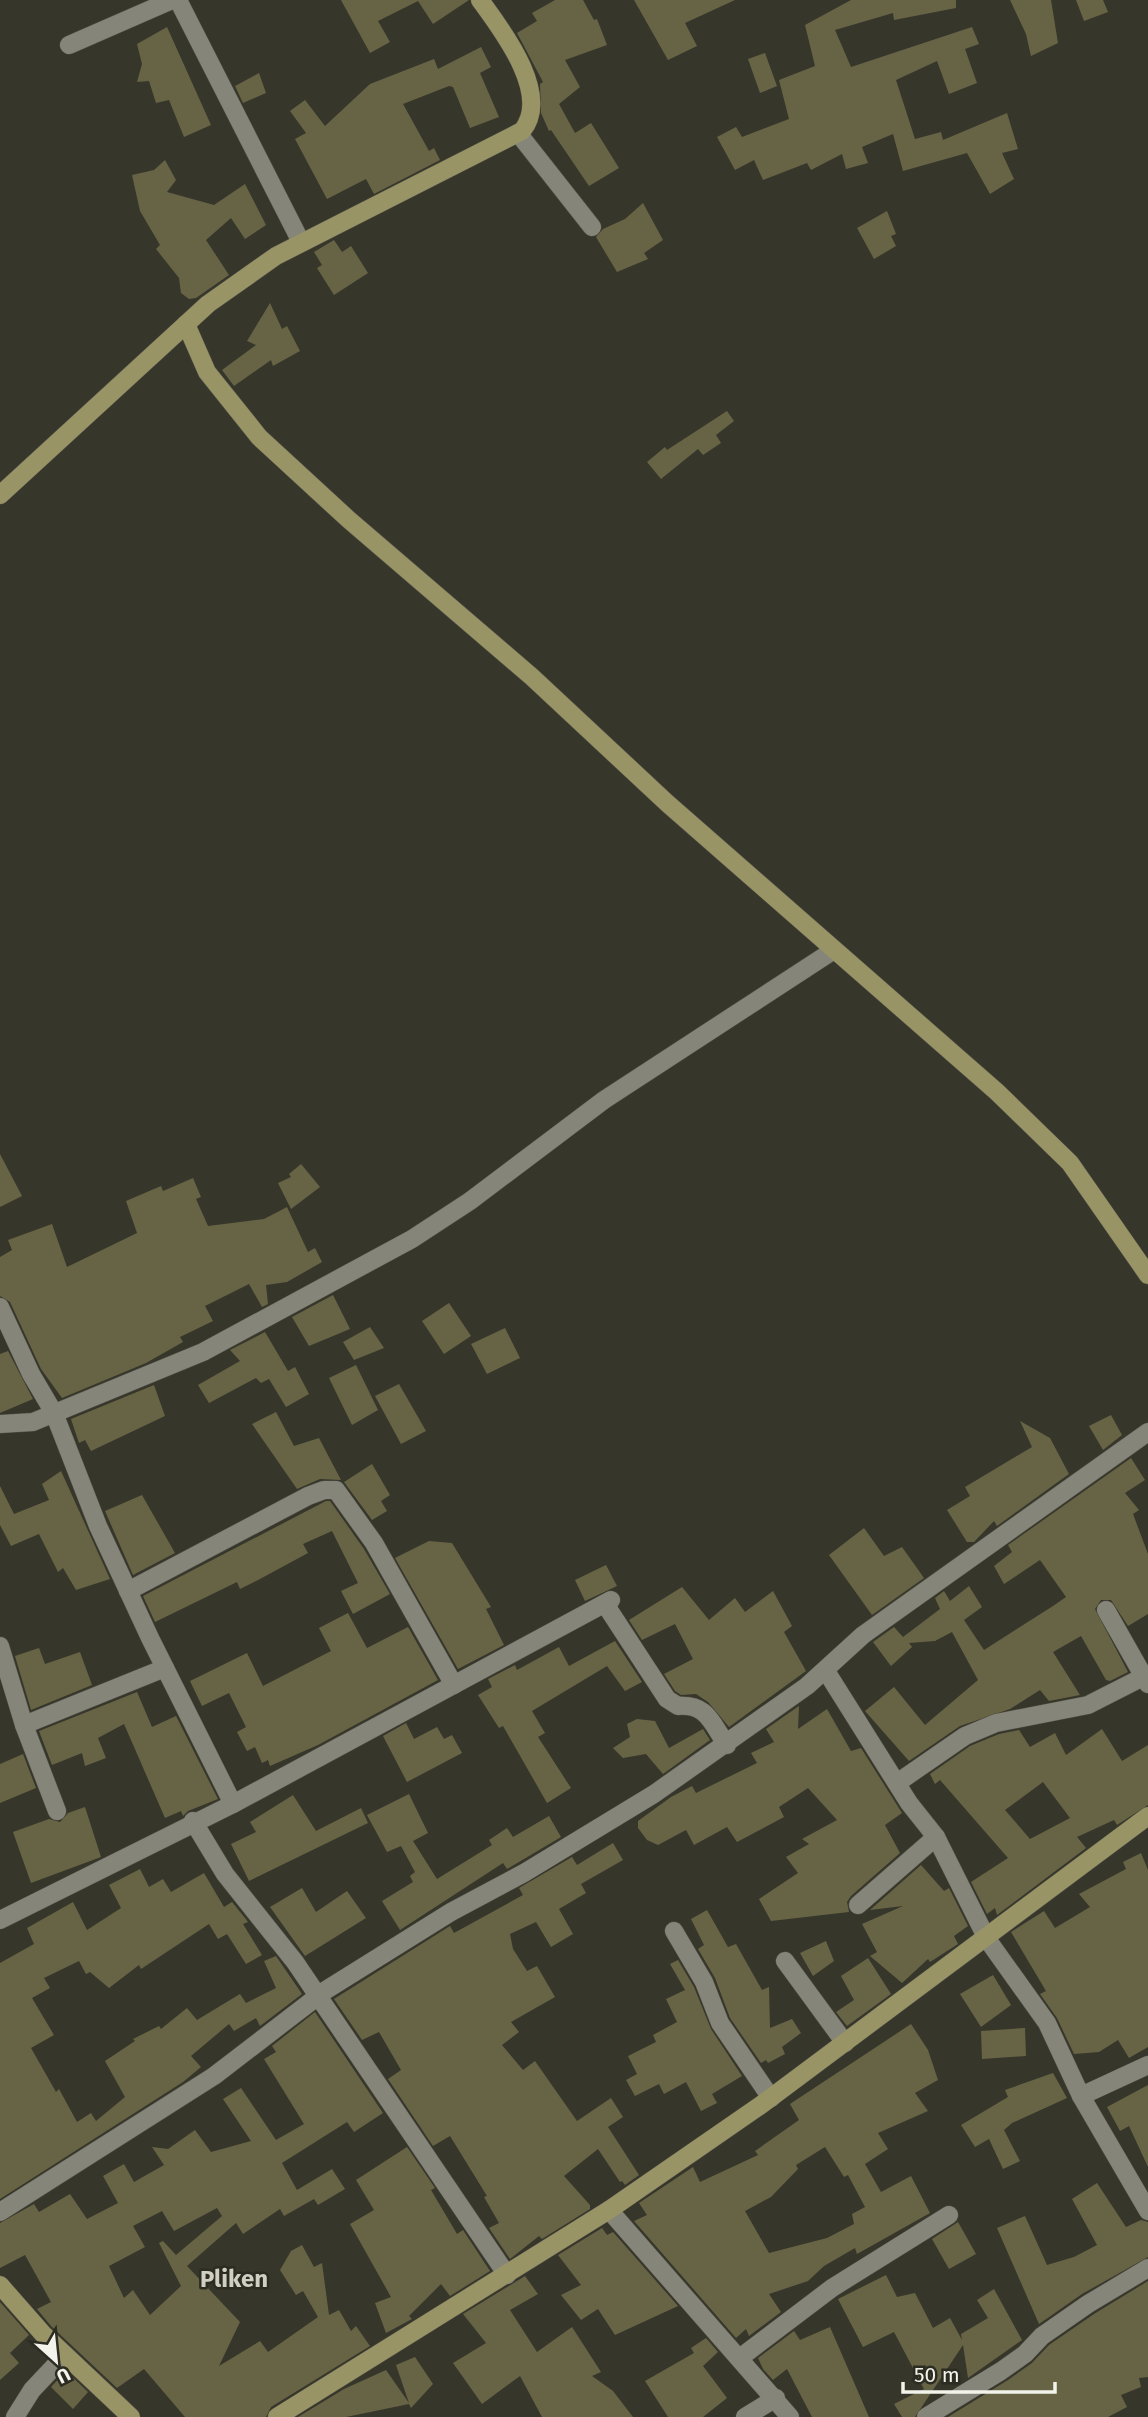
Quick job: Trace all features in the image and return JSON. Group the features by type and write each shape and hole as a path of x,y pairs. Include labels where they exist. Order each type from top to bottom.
{"street":[{"path":"69,45 172,0"},
{"path":"178,0 301,243"},
{"path":"0,495 208,304 276,256 518,133 531,116 528,79 504,33 480,0"},
{"path":"518,133 592,227"},
{"path":"188,322 207,372 259,437 997,1092 1070,1163 1148,1275"},
{"path":"0,1424 33,1422 203,1352 412,1239 470,1201 604,1100 834,950"},
{"path":"0,1307 31,1374 54,1413 98,1526 128,1591 233,1804"},
{"path":"0,2212 214,2076 317,1997 451,1912 524,1873 654,1794 727,1745 826,1671 863,1635 1148,1432"},
{"path":"128,1591 308,1496 324,1490 336,1490 374,1543 454,1685"},
{"path":"0,1920 193,1821 233,1804 608,1602 667,1699 678,1706 694,1704 702,1709 727,1745"},
{"path":"897,1783 965,1736 996,1723 1088,1705 1145,1680 1106,1610"},
{"path":"0,1646 24,1725 57,1811"},
{"path":"24,1725 165,1668"},
{"path":"826,1671 897,1783 936,1837 987,1939 1047,2023 1081,2096 1148,2211"},
{"path":"277,2417 609,2210 771,2098 1148,1816"},
{"path":"193,1821 225,1874 295,1962 507,2275"},
{"path":"858,1905 936,1837"},
{"path":"674,1931 704,1982 720,2023 771,2098"},
{"path":"785,1961 845,2043"},
{"path":"1081,2096 1148,2065"},
{"path":"609,2210 696,2312 741,2357 790,2417"},
{"path":"741,2357 832,2288 949,2215"},
{"path":"926,2417 1017,2360 1042,2336 1088,2304 1148,2268"},
{"path":"0,2285 65,2355 131,2417"},
{"path":"15,2417 32,2390 65,2355"},
{"path":"745,2417 776,2398"}],"building":[{"path":"341,0 469,0 433,24 418,1 378,21 390,42 370,53"},
{"path":"555,0 583,0 594,20 597,19 607,45 565,60 580,87 559,104 575,133 591,123 619,168 589,186 551,130 549,131 541,113 540,84 543,82 517,33 537,21 532,13"},
{"path":"634,0 735,0 685,23 697,46 668,60"},
{"path":"851,0 956,0 956,8 894,20 893,13 835,30 851,67 972,27 979,44 965,49 977,83 949,94 937,61 896,80 915,139 941,132 943,140 1007,113 1018,149 1002,153 1014,179 990,194 967,153 903,171 893,134 862,147 868,163 846,169 842,154 811,170 807,163 763,180 754,160 735,170 717,137 736,127 742,137 789,119 779,80 815,66 805,25"},
{"path":"1010,0 1051,0 1058,43 1031,56 1026,34"},
{"path":"1076,0 1103,0 1108,12 1084,21"},
{"path":"167,27 211,125 184,137 169,100 156,103 149,81 137,82 142,64 137,44"},
{"path":"481,47 491,67 480,73 499,117 470,128 453,87 449,86 403,104 429,151 434,148 440,160 374,194 366,179 327,199 295,139 306,133 290,111 305,100 325,126 370,84 434,59 438,69"},
{"path":"765,53 777,86 760,93 748,59"},
{"path":"259,73 266,93 243,103 235,86"},
{"path":"165,160 176,180 167,192 214,205 245,184 266,225 245,239 231,218 206,240 229,275 196,298 189,299 181,293 179,278 156,249 160,245 140,211 132,175 154,170"},
{"path":"643,203 663,240 644,253 648,259 617,272 596,237 603,229 625,219"},
{"path":"887,211 896,234 891,236 896,246 874,259 857,228"},
{"path":"334,240 342,252 351,246 368,273 334,295 317,268 322,265 314,252"},
{"path":"270,303 282,329 287,326 300,351 273,366 271,360 234,386 222,370 256,345 247,341"},
{"path":"727,411 734,421 716,435 721,443 703,455 698,449 661,479 647,462 665,447 667,450"},
{"path":"0,1154 22,1196 0,1207"},
{"path":"301,1164 320,1187 291,1209 278,1183 291,1177 289,1174"},
{"path":"193,1178 201,1197 196,1199 208,1226 264,1219 287,1207 308,1252 315,1248 322,1262 287,1282 266,1285 268,1304 262,1307 249,1284 205,1306 213,1321 180,1337 183,1342 146,1363 62,1398 41,1369 10,1302 0,1296 0,1257 12,1250 8,1240 52,1224 67,1267 137,1233 126,1201 161,1186 163,1191"},
{"path":"333,1295 350,1329 309,1346 292,1317"},
{"path":"449,1303 471,1336 444,1354 422,1321"},
{"path":"370,1327 384,1348 354,1360 343,1342"},
{"path":"505,1328 520,1358 487,1374 471,1344"},
{"path":"265,1332 288,1371 295,1367 309,1394 286,1407 269,1379 261,1383 256,1378 209,1403 198,1385 240,1361 230,1350"},
{"path":"8,1351 33,1399 0,1413 0,1354"},
{"path":"356,1365 378,1410 352,1425 329,1378"},
{"path":"399,1384 426,1431 401,1444 375,1396"},
{"path":"154,1385 165,1416 91,1451 85,1440 79,1443 71,1419"},
{"path":"276,1412 294,1446 319,1438 341,1480 320,1479 297,1489 252,1424"},
{"path":"1111,1415 1122,1435 1103,1450 1089,1426"},
{"path":"1020,1421 1050,1438 1069,1474 997,1526 994,1521 974,1542 967,1542 947,1510 970,1496 965,1487 1032,1447"},
{"path":"1131,1458 1145,1480 1125,1493 1139,1510 1133,1514 1148,1554 1148,1614 1128,1626 1111,1600 1101,1600 1095,1609 1128,1672 1110,1681 1106,1680 1081,1636 1053,1652 1080,1695 1049,1701 1040,1690 1010,1709 960,1726 909,1761 865,1711 894,1687 925,1725 978,1680 952,1632 935,1641 909,1643 912,1647 891,1666 873,1642 894,1627 903,1637 940,1609 935,1598 944,1591 950,1601 969,1586 982,1607 964,1620 984,1650 1066,1597 1040,1560 1004,1584 994,1566 1012,1552 1008,1545"},
{"path":"372,1464 390,1495 381,1501 387,1511 372,1520 344,1482"},
{"path":"61,1471 110,1579 76,1590 63,1568 58,1572 39,1534 11,1546 0,1525 0,1486 14,1514 49,1500 42,1484"},
{"path":"142,1495 175,1553 133,1575 105,1511"},
{"path":"330,1501 364,1549 390,1594 353,1614 341,1591 358,1583 332,1531 303,1544 308,1553 260,1579 240,1589 237,1582 155,1622 143,1596"},
{"path":"864,1528 884,1556 902,1547 924,1578 872,1615 829,1555"},
{"path":"429,1541 452,1543 491,1607 486,1609 504,1645 458,1669 395,1558"},
{"path":"606,1565 617,1586 585,1601 575,1580"},
{"path":"682,1587 709,1620 735,1598 745,1612 773,1591 792,1626 784,1632 806,1671 729,1727 708,1702 696,1694 681,1695 675,1691 664,1674 693,1659 675,1624 642,1640 629,1620"},
{"path":"348,1613 367,1648 408,1627 438,1680 318,1745 270,1766 268,1760 262,1763 255,1747 247,1751 237,1732 246,1727 229,1693 202,1706 190,1681 247,1653 263,1686 331,1651 319,1628"},
{"path":"615,1641 642,1682 625,1691 607,1666 532,1711 545,1733 538,1737 571,1788 547,1803 503,1726 499,1728 478,1695 492,1687 488,1679 515,1665 517,1670 559,1647 569,1666"},
{"path":"39,1648 45,1664 80,1652 92,1685 31,1710 15,1656"},
{"path":"137,1692 152,1727 176,1716 218,1799 188,1811 183,1816 181,1811 165,1818 124,1724 98,1738 106,1758 85,1766 82,1753 52,1765 39,1731"},
{"path":"799,1706 798,1729 827,1709 851,1751 861,1748 902,1813 885,1825 900,1853 851,1896 847,1902 849,1912 771,1921 759,1899 798,1873 786,1857 809,1844 802,1839 837,1820 808,1788 779,1807 784,1817 737,1842 727,1827 694,1845 686,1830 658,1845 647,1840 638,1828 638,1821 671,1797 692,1786 696,1793 757,1763 751,1753 774,1742 766,1729"},
{"path":"637,1719 655,1721 669,1748 703,1729 710,1740 663,1774 646,1754 623,1758 613,1748 630,1737 627,1724"},
{"path":"406,1723 414,1739 437,1727 444,1739 452,1735 462,1753 407,1782 383,1736"},
{"path":"1102,1729 1122,1761 1148,1745 1148,1805 1117,1825 1114,1820 1077,1837 1086,1848 997,1915 995,1908 987,1914 971,1882 1008,1858 940,1780 935,1784 930,1774 970,1746 999,1734 1019,1730 1030,1747 1055,1733 1066,1755","holes":["1043,1782 1070,1818 1030,1839 1005,1810"]},
{"path":"23,1754 36,1788 0,1803 0,1764"},
{"path":"409,1794 428,1833 413,1841 437,1879 492,1845 489,1840 507,1828 513,1837 549,1816 561,1837 507,1869 503,1863 400,1930 382,1901 413,1882 410,1876 415,1872 401,1846 387,1852 367,1815"},
{"path":"293,1795 316,1831 361,1808 368,1823 249,1881 231,1844 256,1832 250,1822"},
{"path":"85,1807 101,1857 31,1883 13,1832 49,1819 60,1822 68,1813"},
{"path":"613,1843 623,1860 581,1884 586,1893 559,1909 573,1934 551,1947 536,1922 510,1934 513,1949 527,1971 537,1966 555,1997 511,2022 519,2032 502,2045 523,2070 535,2061 577,2121 611,2098 623,2117 608,2127 639,2175 625,2185 620,2182 598,2149 564,2176 590,2205 590,2209 542,2239 539,2236 510,2259 489,2228 499,2223 484,2197 487,2196 450,2136 433,2146 388,2079 401,2070 379,2032 362,2040 334,1999 450,1926 454,1933 523,1895 519,1888 572,1857 577,1865"},
{"path":"1141,1853 1148,1870 1148,2047 1129,2058 1118,2040 1099,2052 1074,2054 1057,2018 1040,1994 1046,1991 1011,1932 1044,1911 1055,1928 1090,1907 1079,1894 1126,1869 1123,1862"},
{"path":"921,1865 944,1891 949,1888 968,1926 954,1936 958,1944 930,1962 928,1959 902,1983 870,1956 877,1952 862,1924 903,1906 870,1910"},
{"path":"140,1869 149,1887 163,1879 171,1892 204,1873 224,1907 232,1902 248,1922 243,1924 262,1955 246,1964 227,1934 218,1939 209,1924 141,1969 139,1965 109,1988 90,1972 86,1974 79,1961 44,1978 50,1988 32,1998 54,2035 31,2048 56,2092 59,2089 77,2122 91,2113 96,2121 125,2097 105,2061 135,2041 133,2039 159,2026 161,2029 187,2008 197,2020 240,1994 246,2003 276,1988 264,1961 276,1956 302,1994 260,2026 256,2018 234,2031 229,2024 191,2056 201,2067 183,2082 0,2199 0,1963 34,1944 27,1928 73,1902 87,1930 121,1908 109,1885"},
{"path":"302,1888 316,1912 347,1891 366,1918 305,1956 270,1907"},
{"path":"707,1910 728,1947 736,1944 762,1990 769,1987 770,2028 792,2019 801,2033 782,2047 785,2054 768,2063 766,2060 761,2063 730,2018 715,1978 698,1949 704,1945 691,1919"},
{"path":"826,1941 834,1961 813,1976 800,1953"},
{"path":"868,1958 891,1994 847,2026 836,2012 854,2000 841,1976"},
{"path":"678,1960 694,1987 711,2029 742,2076 712,2094 717,2103 701,2111 686,2082 664,2094 659,2084 635,2096 626,2080 637,2074 628,2056 656,2042 653,2035 677,2022 666,1999 685,1990 670,1964"},
{"path":"993,1975 1011,2005 981,2027 960,1994"},
{"path":"315,2012 383,2113 354,2132 347,2122 282,2163 297,2190 332,2169 345,2189 318,2205 314,2199 284,2216 280,2209 243,2234 236,2223 187,2266 240,2322 219,2366 260,2341 268,2352 318,2317 303,2291 296,2295 280,2270 291,2251 302,2245 314,2267 322,2263 329,2315 339,2310 351,2331 356,2326 370,2346 271,2407 266,2417 185,2417 144,2369 117,2388 51,2326 37,2309 51,2302 25,2255 0,2268 0,2223 34,2204 39,2212 70,2194 87,2219 118,2203 103,2176 124,2164 134,2182 164,2165 152,2147 168,2149 195,2130 211,2152 251,2141 223,2099 241,2088 276,2140 304,2124 264,2059 276,2052 272,2046","holes":["217,2208 222,2216 176,2255 163,2241 159,2243 181,2286 150,2315 133,2290 124,2298 109,2266 145,2247 133,2226 162,2211 174,2231"]},
{"path":"911,2024 928,2050 938,2080 915,2093 928,2111 878,2133 888,2149 865,2164 881,2192 911,2176 930,2213 857,2254 855,2248 824,2266 808,2281 769,2294 781,2312 749,2336 746,2329 736,2338 634,2221 647,2215 639,2203 693,2167 700,2182 758,2155 755,2151 799,2120 790,2104","holes":["825,2147 844,2177 848,2175 865,2207 852,2214 854,2224 827,2238 769,2253 745,2211 771,2197 798,2169 796,2165"]},
{"path":"1025,2028 1026,2056 982,2059 981,2031"},
{"path":"1053,2073 1067,2098 1012,2123 1004,2130 1020,2161 1003,2169 989,2139 975,2147 961,2125 1008,2097 1005,2090"},
{"path":"1148,2085 1148,2167 1129,2126 1120,2131 1107,2107"},
{"path":"407,2147 435,2188 431,2190 457,2234 463,2230 490,2271 450,2296 441,2284 409,2316 412,2319 386,2333 375,2303 391,2297 350,2224 374,2210 356,2180"},
{"path":"1097,2183 1126,2227 1141,2220 1148,2222 1148,2257 1082,2294 1039,2324 997,2228 1025,2216 1047,2265 1074,2257 1097,2245 1072,2199"},
{"path":"958,2222 976,2254 949,2269 932,2239"},
{"path":"602,2228 607,2235 613,2232 678,2306 615,2335 598,2309 581,2320 561,2295 581,2285 558,2255"},
{"path":"886,2275 897,2297 915,2293 933,2328 950,2318 962,2340 961,2334 988,2318 977,2300 994,2289 1022,2340 968,2378 963,2345 915,2417 902,2417 894,2404 924,2389 894,2332 863,2347 838,2299"},
{"path":"525,2276 538,2294 510,2310 537,2352 572,2327 601,2372 592,2376 613,2391 633,2417 542,2417 520,2376 482,2404 453,2363 486,2343 463,2314"},
{"path":"1148,2281 1148,2377 1139,2378 1141,2387 1121,2395 1127,2407 1108,2417 948,2417 1008,2380 1032,2363 1049,2345"},
{"path":"0,2302 29,2335 10,2353 19,2363 0,2380"},
{"path":"830,2327 869,2417 812,2417 787,2369 773,2380 758,2358 794,2331 800,2340"},
{"path":"706,2338 718,2352 703,2366 727,2398 703,2417 668,2417 645,2381 694,2353 691,2348"},
{"path":"415,2357 433,2384 411,2408 409,2404 346,2417 298,2417 344,2389 386,2370 409,2403 396,2365"},
{"path":"66,2371 88,2392 73,2409 51,2387"}],"district":[{"name":"Pliken","path":"234,2279"}]}
